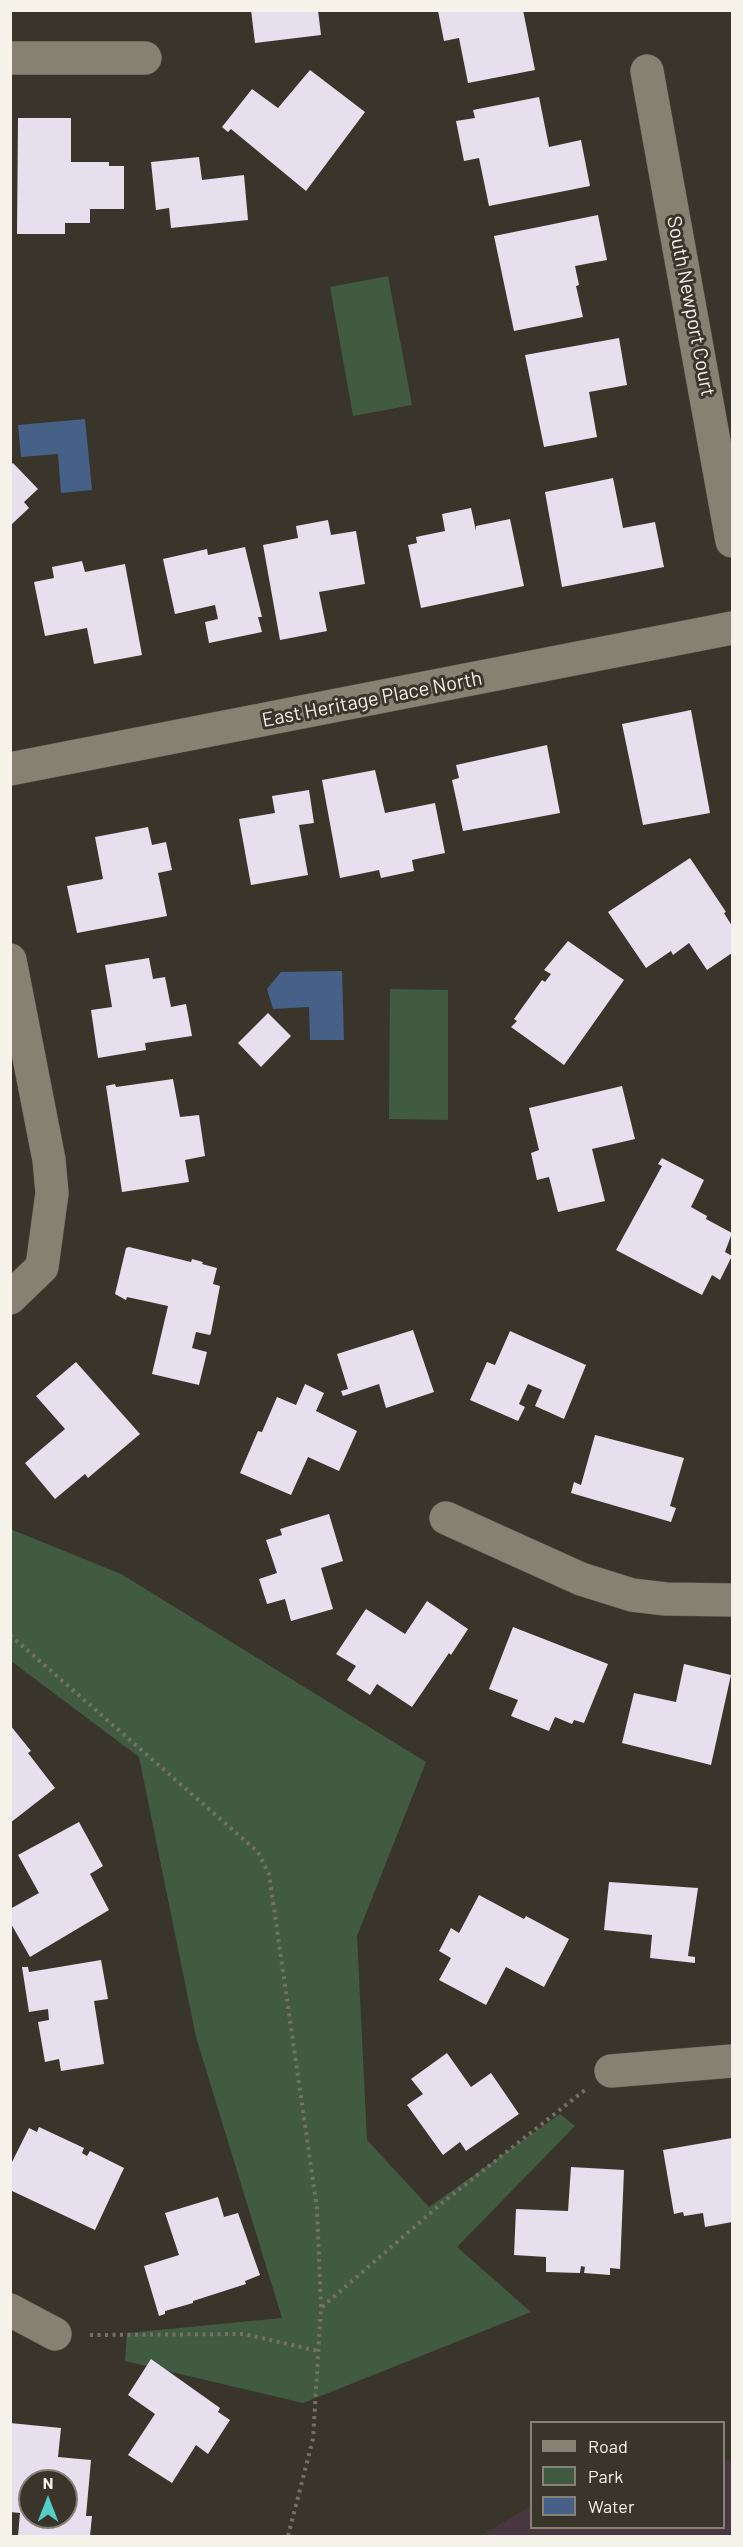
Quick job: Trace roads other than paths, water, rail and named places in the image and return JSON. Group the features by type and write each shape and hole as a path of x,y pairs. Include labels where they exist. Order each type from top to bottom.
{"street":[{"path":"10,58 145,58"},
{"name":"South Newport Court","path":"647,71 732,542"},
{"name":"East Heritage Place North","path":"10,769 732,628"},
{"path":"10,960 49,1160 51,1192 42,1267 10,1298"},
{"path":"446,1518 581,1578 632,1595 666,1599 732,1600"},
{"path":"611,2071 732,2061"},
{"path":"10,2310 55,2334"}],"water":[{"path":"85,419 92,490 61,493 58,454 21,457 18,425"},
{"path":"342,971 344,1040 310,1040 309,1007 273,1009 267,989 281,972"}]}
